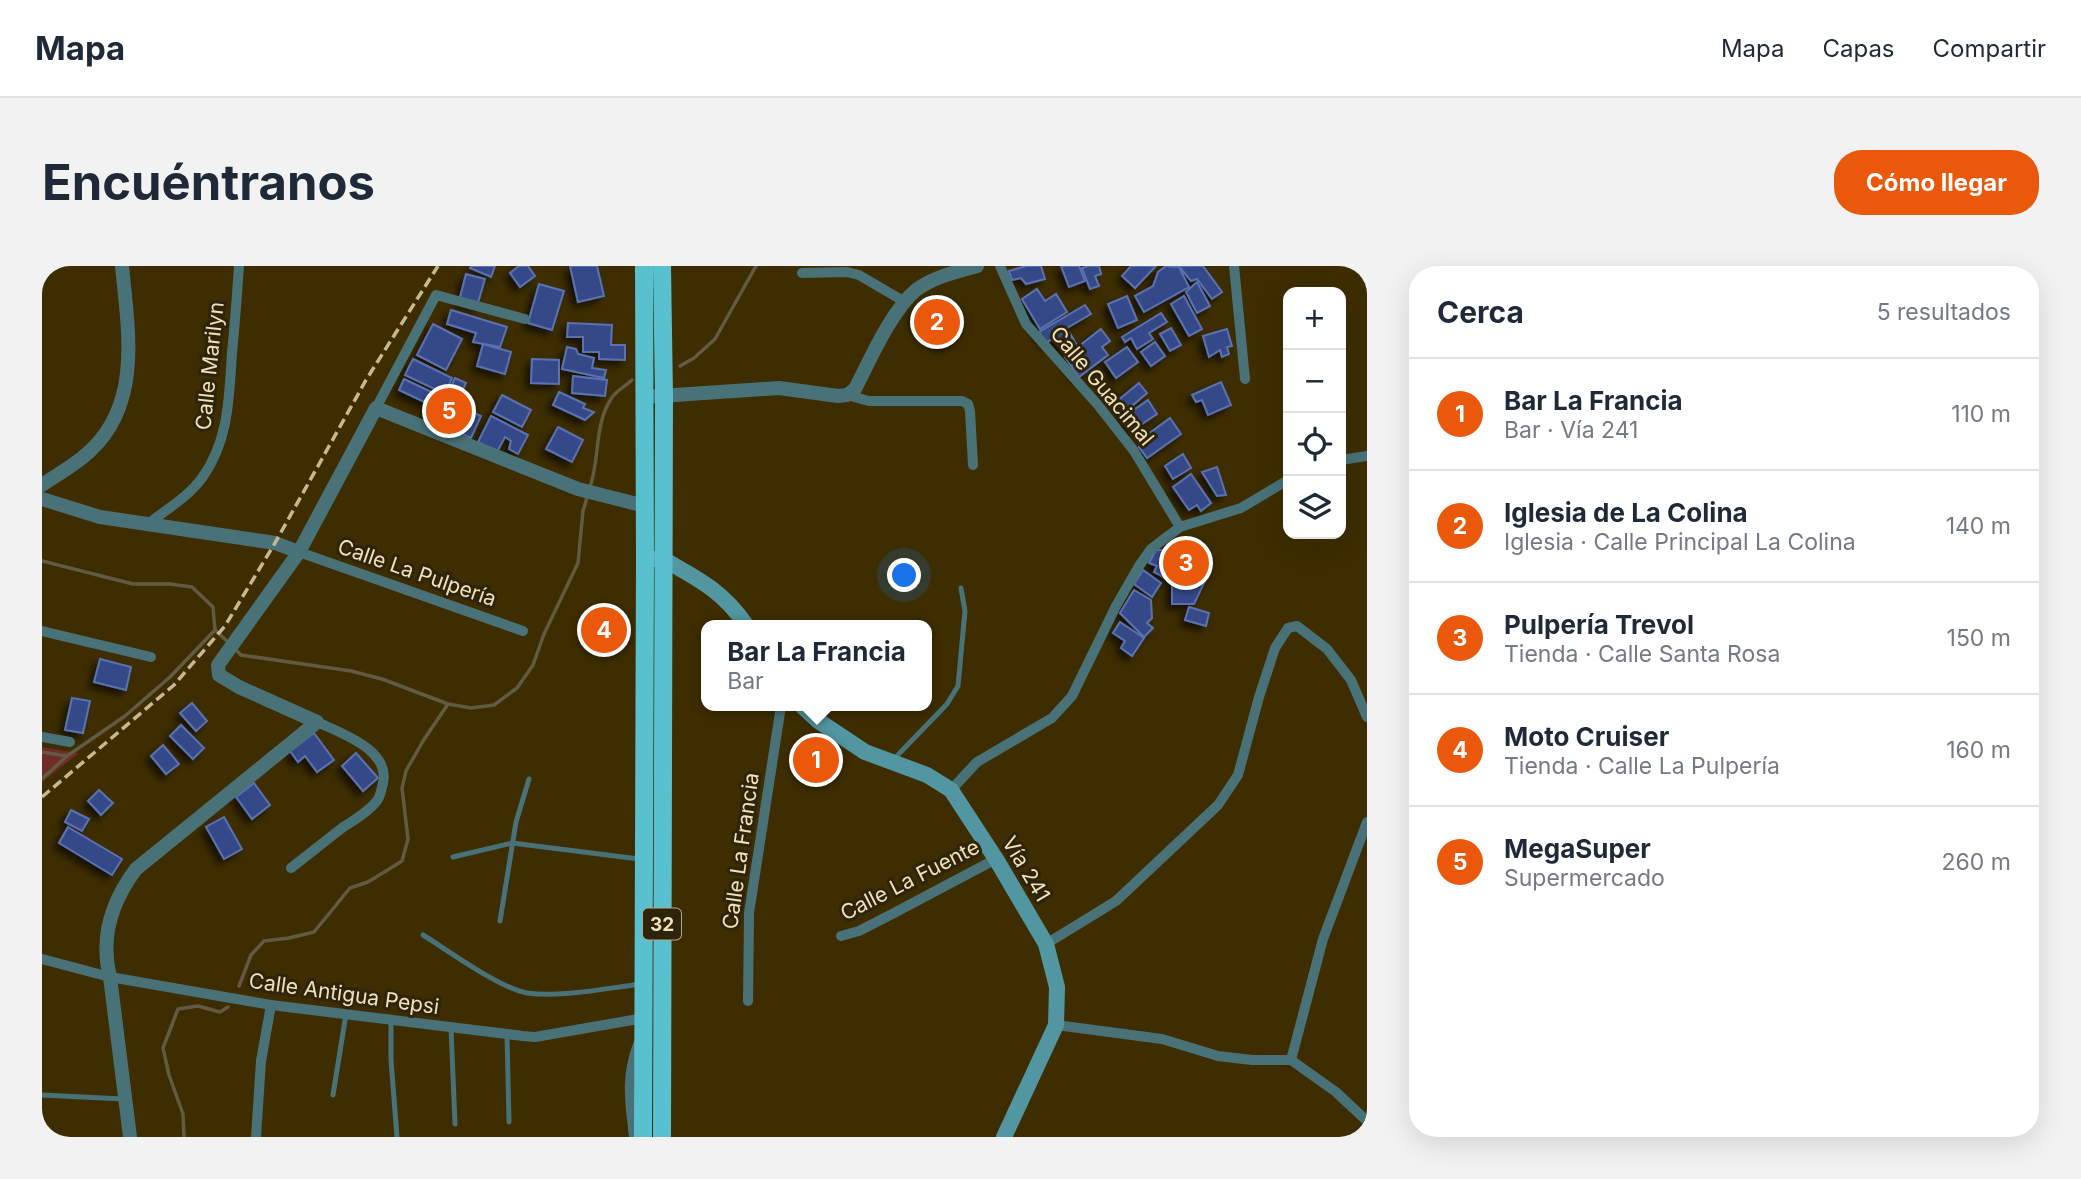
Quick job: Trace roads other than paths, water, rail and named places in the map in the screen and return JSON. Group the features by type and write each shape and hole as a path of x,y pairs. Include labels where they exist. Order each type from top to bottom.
{"highway":[{"name":"32","path":"643,266 645,506 654,559 662,1137"},
{"name":"32","path":"643,1137 643,859 654,559 664,396 662,266"}],"main road":[{"path":"654,559 713,588 734,607 743,620"},
{"name":"Vía 241","path":"807,711 865,751 927,775 951,790 1046,944 1058,987 1056,1025 1004,1137"}],"street":[{"path":"42,485 90,451 114,423 124,396 129,334 122,266"},
{"name":"Calle Marilyn","path":"149,523 185,496 201,480 214,461 223,438 228,407 239,266"},
{"path":"847,395 855,389 883,335 905,302 917,290 944,275 977,266"},
{"name":"Calle Guacimal","path":"1000,266 1026,324 1134,451 1180,527"},
{"path":"1234,266 1245,379"},
{"path":"802,273 847,272 859,275 905,302"},
{"path":"291,868 378,801 386,778 381,763 374,754 352,738 225,680 219,675 218,664 299,552 436,295 525,319"},
{"path":"645,397 779,388 847,395 869,401 962,401 968,404 970,411 973,465"},
{"path":"376,408 578,489 645,506"},
{"path":"1346,459 1367,456"},
{"path":"951,790 977,762 1052,718 1072,696 1116,606 1152,549 1180,527 1241,508 1283,483"},
{"path":"42,499 100,517 275,543 299,552"},
{"name":"Calle La Pulpería","path":"299,552 523,631"},
{"path":"1046,944 1116,901 1218,805 1238,775 1275,648 1287,628 1297,626 1327,649 1351,680 1367,717"},
{"path":"42,631 151,657"},
{"name":"Calle La Francia","path":"748,1001 749,913 780,711"},
{"path":"130,1137 105,940 121,889 136,870 317,722"},
{"path":"42,737 70,742"},
{"path":"1290,1060 1323,939 1367,822"},
{"name":"Calle La Fuente","path":"841,936 859,931 996,859"},
{"name":"Calle Antigua Pepsi","path":"42,959 110,977 271,1005 507,1035 535,1037 644,1027"},
{"path":"256,1137 261,1061 271,1005"},
{"path":"1056,1025 1162,1040 1218,1056 1252,1060 1290,1060 1336,1093 1367,1121"},
{"path":"636,1137 631,1072 644,1027"}],"lane":[{"path":"891,761 947,704 958,687 965,611 961,588"},
{"path":"500,922 512,842 529,779"},
{"path":"453,857 512,842 643,859"},
{"path":"423,935 508,987 527,993 644,984"},
{"path":"333,1095 346,1014"},
{"path":"391,1020 397,1137"},
{"path":"451,1028 455,1124"},
{"path":"507,1035 509,1122"},
{"path":"42,1095 125,1100"}],"waterway":[{"path":"680,366 694,358 715,339 756,266"},
{"path":"590,487 606,409 615,393 632,380"},
{"path":"236,650 241,655 351,671 382,679 448,704 471,708 494,705 517,688 533,665 544,634 578,563 583,511 588,494"},
{"path":"42,561 133,584 192,587 213,607 215,630 228,642"},
{"path":"42,779 67,756 125,716 170,677 215,630"},
{"path":"239,986 251,955 264,941 314,932 350,888 368,882 402,861 408,839 402,788 406,771 448,704"},
{"path":"42,752 67,756"},
{"path":"184,1137 183,1114 163,1048 178,1009 198,1006 220,1012 228,1007"}],"railway":[{"path":"42,797 174,685 225,626 275,543 366,380 438,266"}],"place":[{"name":"Iglesia de La Colina","path":"937,322"},
{"name":"MegaSuper","path":"449,411"},
{"name":"Pulpería Trevol","path":"1186,563"},
{"name":"Moto Cruiser","path":"604,630"},
{"name":"Bar La Francia","path":"816,760"}]}
